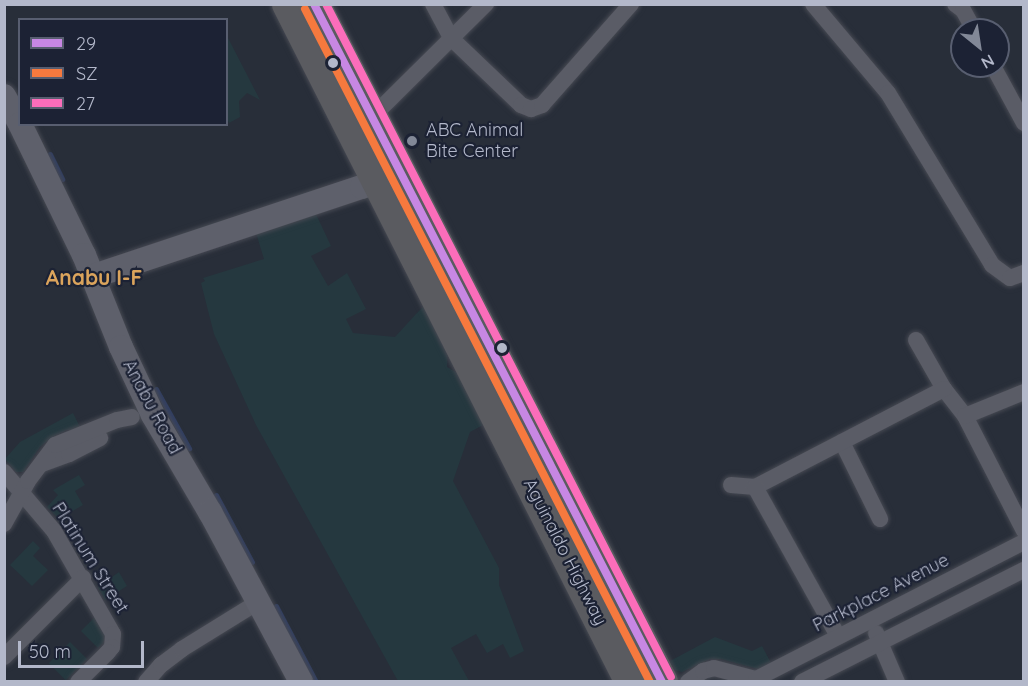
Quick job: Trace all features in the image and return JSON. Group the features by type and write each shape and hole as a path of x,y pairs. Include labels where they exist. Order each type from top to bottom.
{"highway":[{"name":"Aguinaldo Highway","path":"288,4 363,124"},
{"name":"Aguinaldo Highway","path":"314,4 363,124 389,175 662,681"},
{"name":"Aguinaldo Highway","path":"389,175 631,681"}],"street":[{"path":"433,4 452,39 521,105 531,109 537,108 631,4"},
{"path":"363,124 486,4"},
{"path":"813,4 888,93 992,265 1010,278 1023,273"},
{"path":"955,4 963,10 967,18"},
{"path":"999,78 1023,123"},
{"name":"Anabu Road","path":"4,96 18,120"},
{"name":"Anabu Road","path":"21,126 94,276 140,412 210,512 301,681"},
{"path":"94,276 389,175"},
{"path":"916,340 944,390 965,416 1023,531"},
{"path":"731,485 755,486 944,390"},
{"path":"965,416 1023,392"},
{"path":"4,524 48,453 62,441 82,436 140,412"},
{"path":"842,442 880,519"},
{"name":"Platinum Street","path":"4,472 50,525 111,628 114,640 108,652 78,681"},
{"path":"755,486 838,636"},
{"name":"Parkplace Avenue","path":"688,681 703,671 714,668 764,679 838,636 1023,542"},
{"path":"802,681 1023,570"},
{"path":"4,657 82,578"},
{"path":"146,681 161,665 182,649 258,602"},
{"path":"870,620 897,681"}],"shaded area":[{"path":"228,38 260,100 247,93 239,101 240,117 229,123"},
{"path":"315,212 331,246 311,256 328,286 347,273 366,309 346,319 353,333 395,337 423,307 427,308 448,350 447,367 459,374 483,425 470,432 453,481 499,568 499,585 524,651 510,658 503,644 487,653 476,634 451,648 469,681 398,681 256,425 214,334 201,283 205,281 203,278 264,259 256,233"},
{"path":"73,413 82,431 67,430 52,437 40,447 23,472 16,472 5,459 20,442"},
{"path":"79,475 85,485 75,491 83,505 59,519 47,507 58,495 53,490"},
{"path":"33,541 40,548 33,556 48,570 32,586 10,565"},
{"path":"119,572 127,586 105,600 98,587"},
{"path":"95,617 105,634 104,642 98,648 81,631"},
{"path":"715,637 752,651 762,646 771,663 758,669 721,659 710,659 682,672 675,670 670,661"},
{"path":"70,642 87,659 66,680 49,663"}],"waterway":[{"path":"50,154 62,179"},
{"path":"156,389 189,448"},
{"path":"216,495 252,562"},
{"path":"276,606 316,682"}],"transit line":[{"name":"29","path":"314,4 662,682"},
{"name":"27","path":"326,4 671,677"},
{"name":"SZ","path":"305,9 650,682"}],"place":[{"name":"ABC Animal Bite Center","path":"412,141"}],"district":[{"name":"Anabu I-F","path":"94,277"}]}
